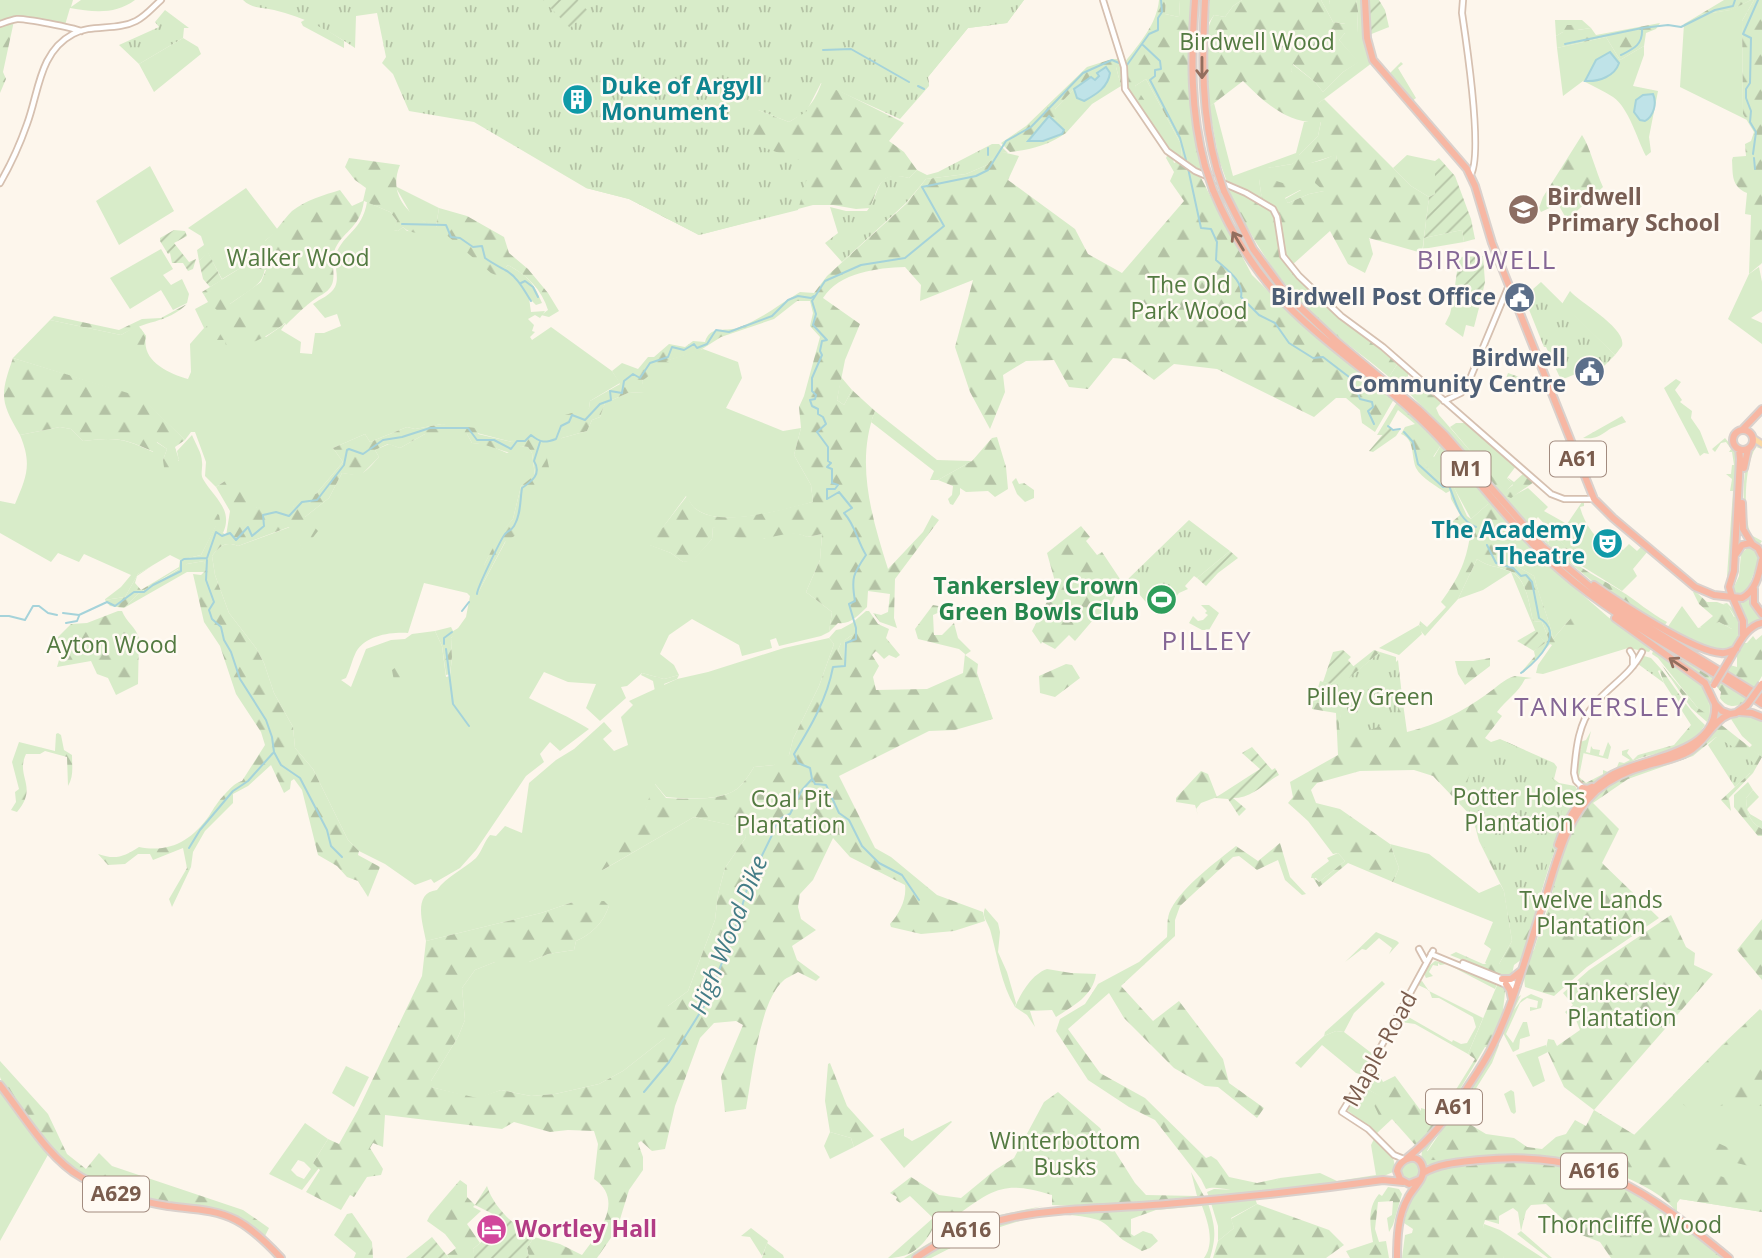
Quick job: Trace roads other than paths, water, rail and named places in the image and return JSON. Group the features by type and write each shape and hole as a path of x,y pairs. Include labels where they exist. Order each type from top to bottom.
{"highway":[{"name":"M1","path":"1195,0 1193,108 1205,166 1213,190 1238,242 1278,296 1304,322 1414,413 1443,442 1523,535 1584,590 1628,622 1762,704"},
{"name":"M1","path":"1205,0 1203,97 1217,170 1224,191 1253,249 1287,295 1445,435 1522,525 1572,572 1627,614 1762,697"},
{"name":"A61","path":"1366,0 1367,38 1373,60 1470,176 1488,234 1594,499 1613,519 1699,589 1713,595 1733,597"},
{"path":"1742,639 1742,619 1730,587 1735,556 1740,459 1733,439 1762,409"},
{"path":"1733,597 1745,598 1760,573 1762,558 1745,535 1741,519 1744,461 1754,442 1762,416"},
{"path":"1742,430 1754,442"},
{"path":"1738,449 1754,442"},
{"path":"1735,556 1742,545 1753,544"},
{"path":"1572,572 1690,642 1720,653 1736,649"},
{"path":"1713,595 1730,587"},
{"path":"1754,587 1754,600 1762,614"},
{"path":"1584,590 1598,605 1648,644 1703,681 1715,704 1730,714"},
{"path":"1713,595 1728,602 1742,619"},
{"path":"1712,696 1714,685 1742,639 1749,629 1762,623"},
{"path":"1740,712 1762,684"},
{"name":"A61","path":"1714,722 1715,704"},
{"name":"A61","path":"1406,1159 1444,1123 1483,1062 1517,987 1560,837 1574,811 1607,780 1639,767 1683,755 1696,747 1714,722 1740,712"},
{"path":"1740,712 1752,713 1762,718"},
{"path":"1574,811 1583,793 1582,788 1588,789 1607,780"},
{"name":"A61","path":"1553,869 1571,824 1589,796"},
{"path":"1512,1000 1511,992 1504,982 1514,978 1522,970"},
{"name":"A629","path":"0,1085 68,1169 121,1195 168,1206 212,1212 235,1220 253,1232 281,1258"},
{"name":"A61","path":"1421,1147 1418,1155 1421,1166"},
{"name":"A616","path":"1421,1166 1522,1158 1589,1169 1650,1196 1730,1258"},
{"path":"1397,1258 1400,1223 1408,1197 1419,1180 1421,1166 1406,1159 1397,1169 1408,1197"},
{"name":"A616","path":"1383,1180 1397,1169"},
{"name":"A616","path":"916,1258 972,1227 1020,1214 1215,1200 1383,1180 1404,1183"},
{"path":"1404,1183 1413,1184 1419,1180"}],"main road":[{"path":"1753,544 1762,546"}],"street":[{"path":"0,183 28,121 47,60 68,37 81,31 132,23 142,18 161,0"},
{"path":"1103,0 1124,72 1125,86 1167,150 1195,171 1246,193 1273,209 1278,217 1281,251 1286,262 1341,316 1413,373 1552,495 1577,500 1594,499"},
{"path":"1463,0 1462,13 1475,130 1474,170 1470,176"},
{"path":"0,23 21,19 68,26 81,31"},
{"path":"1444,401 1461,393 1469,381 1508,285"},
{"path":"1630,651 1633,667"},
{"path":"1589,796 1576,780 1574,771 1584,721 1594,704 1633,667 1642,652"},
{"path":"1419,949 1427,963 1442,958"},
{"path":"1432,953 1517,987"},
{"path":"1432,953 1504,982"},
{"name":"Maple Road","path":"1406,1159 1394,1154 1368,1129 1342,1112 1432,953"},
{"name":"Maple Road","path":"1394,1154 1397,1169"}],"water":[{"path":"1610,52 1619,63 1617,68 1601,79 1585,81 1596,60"},
{"path":"1106,67 1110,73 1101,90 1084,101 1077,98 1074,89 1091,77 1095,80 1099,76 1097,73"},
{"path":"1653,94 1653,113 1645,121 1640,120 1634,112 1636,100 1643,95"},
{"path":"1049,116 1064,130 1062,134 1043,141 1028,141"}],"waterway":[{"path":"1127,65 1149,34 1158,30 1158,18 1162,12 1161,0"},
{"path":"1565,44 1642,28 1668,25 1681,27 1715,10 1733,6 1735,0"},
{"path":"1753,154 1756,132 1750,122 1751,111 1746,98 1746,89 1750,83 1751,38 1743,34 1758,0"},
{"path":"1621,55 1639,43 1642,29"},
{"path":"1143,45 1160,61 1161,69 1155,70 1155,76 1150,80 1180,138 1186,160"},
{"path":"823,50 851,49 909,82"},
{"path":"812,779 810,768 798,763 794,754 823,701 833,667 845,666 846,643 856,639 856,628 849,604 855,601 854,576 866,555 844,513 852,508 839,492 827,499 827,489 835,489 838,485 832,483 832,469 827,467 831,463 828,461 828,447 817,432 826,424 810,400 815,399 812,378 822,355 822,341 827,340 813,325 816,314 812,301 825,281 861,265 905,258 944,226 922,187 976,176 988,170 1006,141 1031,127 1083,73 1112,60 1119,63"},
{"path":"918,86 924,89"},
{"path":"988,148 988,155"},
{"path":"1754,158 1755,169"},
{"path":"1188,168 1201,228 1211,229 1217,242 1216,260 1237,281 1241,297 1259,315 1275,323 1289,343 1313,358 1323,357 1353,380 1360,399 1372,402 1373,407 1368,411 1374,424"},
{"path":"402,224 446,225 451,237 460,238 473,247 482,246 485,258 513,276 531,301"},
{"path":"521,283 525,281 533,287 538,297"},
{"path":"63,613 79,615 107,602 115,606 134,592 144,592 181,571 181,561 184,559 207,558 216,532 222,536 230,533 236,540 248,527 252,536 264,526 263,515 276,512 289,516 302,502 317,500 344,465 349,449 363,454 383,440 430,428 468,428 477,440 494,440 511,449 517,441 525,441 531,435 546,442 556,439 561,426 569,422 572,415 585,420 600,404 611,400 610,391 622,393 624,381 633,374 640,378 650,363 668,357 672,347 684,350 694,344 697,348 707,344 716,330 729,332 772,316 788,300 798,296 814,296"},
{"path":"1388,426 1393,430 1400,429"},
{"path":"1404,432 1413,442 1418,464 1443,487 1449,486 1461,515 1476,527"},
{"path":"477,594 505,534 516,522 522,488 532,480 537,470 534,461 540,442"},
{"path":"1487,545 1496,563 1513,568 1532,582 1539,618 1547,624 1550,631 1546,647 1521,673"},
{"path":"207,560 206,580 214,602 209,610 212,619 221,627 240,679 266,720 274,752 281,765 300,778 327,830 331,846 342,857"},
{"path":"462,611 469,602"},
{"path":"0,616 25,620 33,606 39,606 48,613 57,615"},
{"path":"66,623 77,621 79,616"},
{"path":"444,644 444,638 452,632"},
{"path":"446,649 453,704 469,726"},
{"path":"189,848 200,830 233,791 248,781 273,753"},
{"name":"High Wood Dike","path":"644,1092 669,1062 708,1000 749,882 775,826 790,814 802,790 812,779"},
{"path":"813,780 815,784 826,785 839,813 849,820 862,846 879,863 902,875 919,900"}],"place":[{"name":"Duke of Argyll Monument","path":"578,99"},
{"name":"Birdwell Primary School","path":"1524,210"},
{"name":"Birdwell Post Office","path":"1519,297"},
{"name":"Birdwell Community Centre","path":"1589,371"},
{"name":"The Academy Theatre","path":"1608,543"},
{"name":"Tankersley Crown Green Bowls Club","path":"1162,599"},
{"name":"Wortley Hall","path":"492,1229"}],"district":[{"name":"BIRDWELL","path":"1487,260"},
{"name":"PILLEY","path":"1207,641"},
{"name":"TANKERSLEY","path":"1601,707"}],"park label":[{"name":"Birdwell Wood","path":"1257,42"},
{"name":"Walker Wood","path":"298,258"},
{"name":"The Old Park Wood","path":"1189,298"},
{"name":"Ayton Wood","path":"112,645"},
{"name":"Pilley Green","path":"1370,697"},
{"name":"Potter Holes Plantation","path":"1519,810"},
{"name":"Coal Pit Plantation","path":"791,812"},
{"name":"Twelve Lands Plantation","path":"1591,913"},
{"name":"Tankersley Plantation","path":"1622,1005"},
{"name":"Winterbottom Busks","path":"1065,1154"},
{"name":"Thorncliffe Wood","path":"1630,1225"}]}
